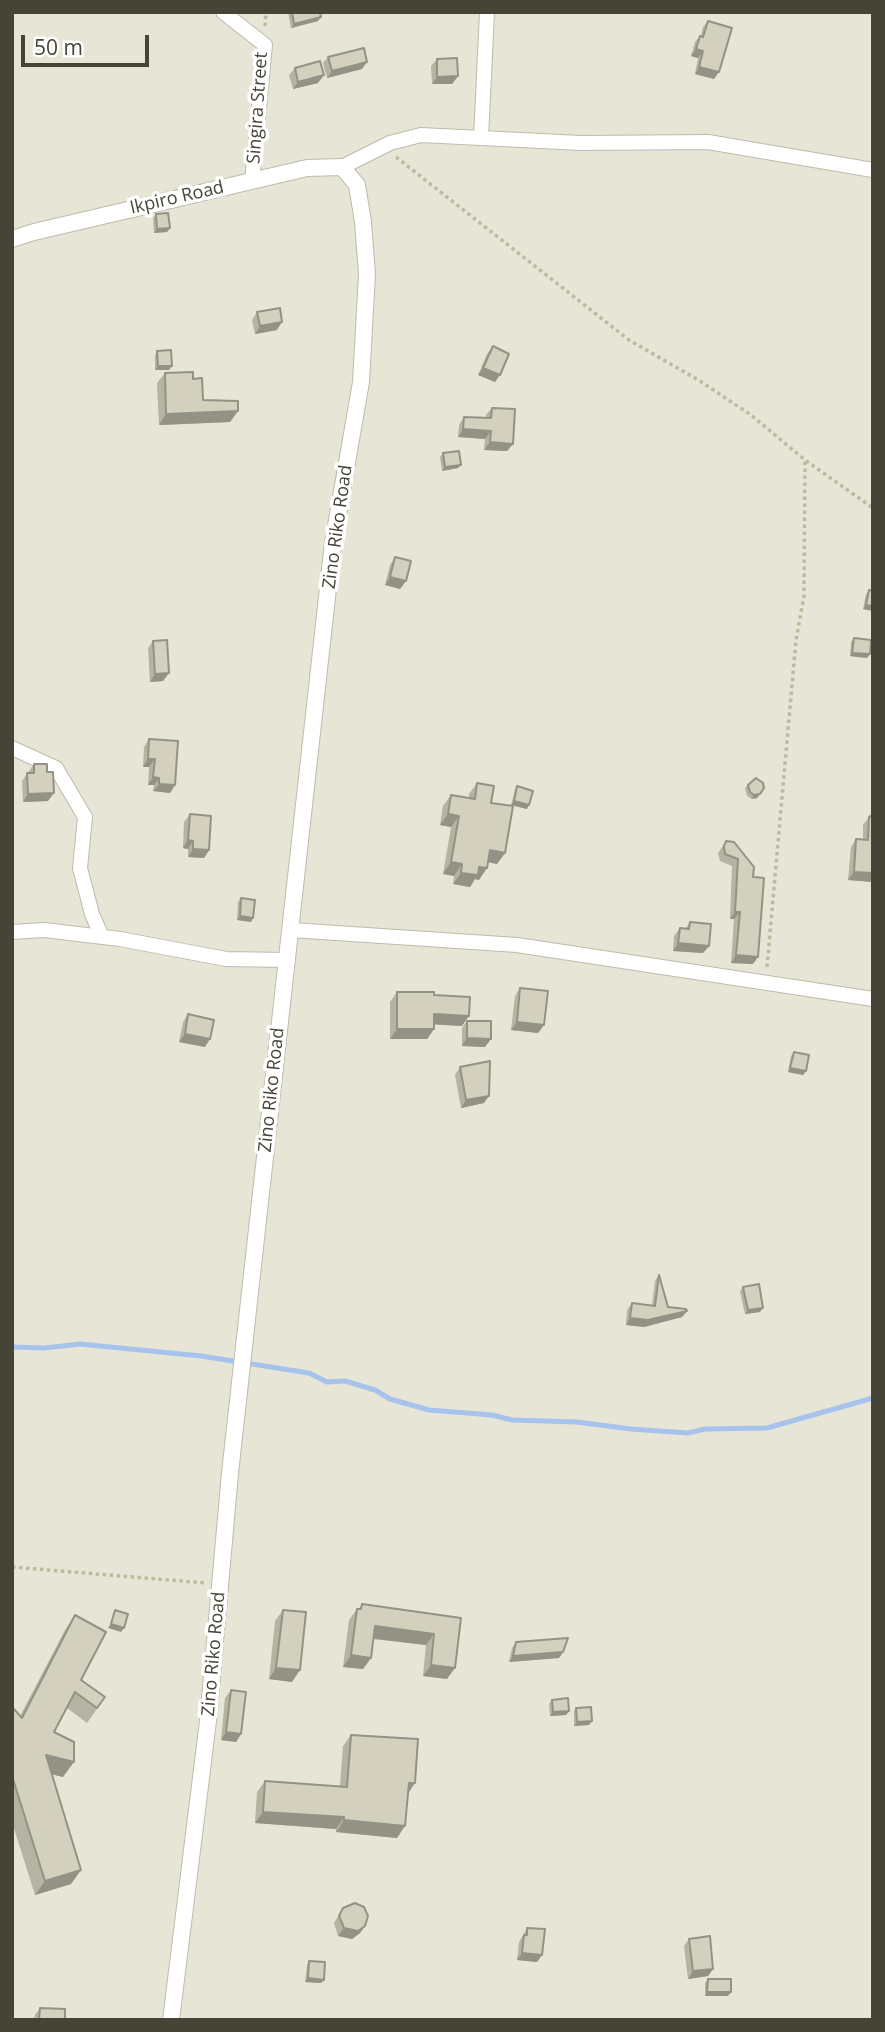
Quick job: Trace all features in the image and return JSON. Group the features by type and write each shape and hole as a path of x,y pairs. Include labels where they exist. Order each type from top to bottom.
{"street":[{"name":"Singira Street","path":"223,12 265,46 252,181"},
{"path":"481,138 487,12"},
{"path":"342,167 390,143 421,135 581,143 708,142 873,170"},
{"name":"Ikpiro Road","path":"12,239 307,168 342,167"},
{"name":"Zino Riko Road","path":"171,2020 208,1721 230,1473 333,543 361,382 367,274 363,222 357,185 342,167"},
{"path":"12,748 57,768 85,817 80,868 92,914 102,937"},
{"path":"12,932 44,930 169,947 226,959 286,960"},
{"path":"291,930 517,945 870,1001"}],"path":[{"path":"390,143 397,158 553,283 629,340 700,381 751,415 805,460 873,508"},
{"path":"766,984 796,640 804,596 805,460"},
{"path":"12,1567 220,1584"}],"shaded area":[{"path":"12,12 873,12 873,2020 12,2020"}],"building":[{"path":"292,12 320,12 321,17 294,24"},
{"path":"708,21 732,28 719,72 699,67 703,51 696,49"},
{"path":"364,48 367,62 332,71 328,57"},
{"path":"457,58 458,76 437,77 437,59"},
{"path":"320,61 324,75 298,82 295,68"},
{"path":"168,213 170,228 157,229 156,214"},
{"path":"280,308 282,322 260,326 257,312"},
{"path":"493,346 509,354 500,375 483,368"},
{"path":"171,350 172,366 158,366 157,351"},
{"path":"193,372 193,379 202,378 203,400 238,401 238,411 166,414 165,373"},
{"path":"492,408 515,409 513,444 490,442 491,431 463,429 464,417 491,418"},
{"path":"459,451 461,465 445,467 443,453"},
{"path":"395,557 411,561 406,581 390,577"},
{"path":"869,590 873,591 873,606 866,605"},
{"path":"854,638 871,640 870,654 852,653"},
{"path":"167,640 169,673 155,674 153,641"},
{"path":"149,739 178,741 175,785 159,784 159,778 153,777 155,759 148,759"},
{"path":"34,764 47,764 47,772 53,772 54,793 28,794 27,773 34,773"},
{"path":"756,778 763,783 764,788 760,794 754,795 748,785"},
{"path":"477,783 494,786 491,803 513,806 505,853 490,850 487,868 479,867 478,875 461,873 462,864 451,862 459,816 448,814 451,795 475,799"},
{"path":"517,786 533,791 529,805 514,801"},
{"path":"190,814 211,816 209,850 193,849 193,841 188,840"},
{"path":"873,815 873,873 854,872 856,839 868,840 869,817"},
{"path":"726,841 734,842 754,867 753,877 764,878 758,957 736,955 740,912 735,912 738,859 725,854"},
{"path":"241,898 255,900 253,918 240,916"},
{"path":"690,922 711,924 709,946 678,943 680,928 689,929"},
{"path":"520,988 548,991 544,1025 517,1022"},
{"path":"397,992 434,992 434,995 470,997 469,1016 434,1014 434,1029 397,1029"},
{"path":"188,1014 214,1020 210,1039 185,1034"},
{"path":"467,1021 491,1021 491,1039 467,1038"},
{"path":"794,1052 809,1055 806,1071 790,1068"},
{"path":"490,1061 489,1096 466,1100 460,1067"},
{"path":"659,1275 668,1307 687,1311 648,1320 630,1318 632,1303 655,1306"},
{"path":"759,1284 763,1308 748,1310 743,1287"},
{"path":"362,1604 461,1618 455,1668 431,1665 434,1634 375,1626 371,1658 351,1655 357,1609 361,1609"},
{"path":"115,1610 128,1614 124,1628 111,1624"},
{"path":"283,1610 306,1612 300,1670 276,1668"},
{"path":"75,1615 106,1632 81,1680 105,1697 97,1708 75,1692 54,1732 74,1742 74,1762 46,1755 81,1870 45,1881 12,1776 12,1709 22,1718"},
{"path":"568,1638 563,1652 513,1656 516,1642"},
{"path":"231,1690 246,1692 241,1734 226,1732"},
{"path":"568,1698 569,1711 553,1712 552,1700"},
{"path":"591,1707 592,1721 577,1722 576,1708"},
{"path":"351,1735 418,1739 415,1783 409,1783 405,1826 344,1820 344,1817 263,1812 265,1781 347,1787"},
{"path":"355,1903 364,1907 368,1916 365,1926 358,1931 344,1928 339,1916 343,1908"},
{"path":"527,1928 545,1929 542,1955 522,1953"},
{"path":"710,1936 713,1969 693,1971 689,1939"},
{"path":"309,1961 325,1962 324,1980 308,1978"},
{"path":"708,1979 731,1979 731,1992 707,1992"},
{"path":"40,2008 65,2009 65,2020 39,2020"}],"waterway":[{"path":"12,1347 44,1348 80,1344 201,1356 309,1373 327,1382 345,1381 375,1390 390,1399 429,1410 492,1415 512,1420 577,1422 688,1433 705,1429 767,1428 873,1398"}]}
